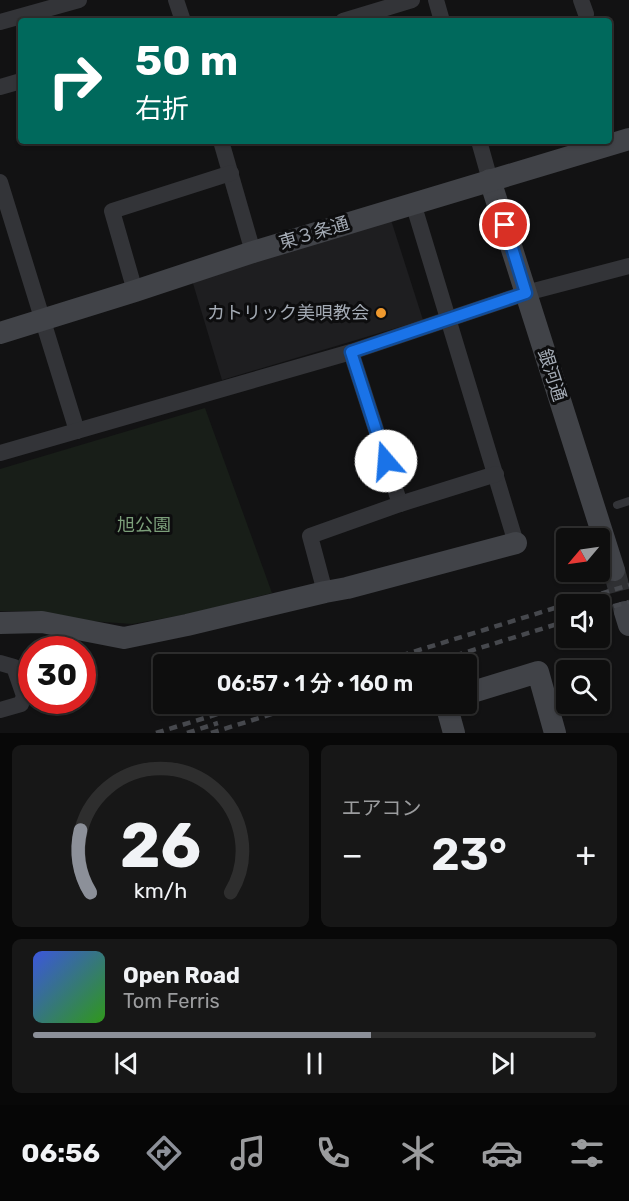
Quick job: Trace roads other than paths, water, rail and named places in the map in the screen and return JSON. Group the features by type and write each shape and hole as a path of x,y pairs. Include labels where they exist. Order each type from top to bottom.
{"street":[{"path":"0,22 79,0"},
{"path":"176,0 182,18"},
{"path":"353,18 412,0"},
{"path":"436,0 441,18"},
{"path":"0,87 18,82"},
{"name":"東３条通","path":"0,333 253,252 629,139"},
{"path":"222,144 253,252"},
{"path":"480,144 490,180"},
{"path":"135,291 112,211 231,173"},
{"name":"銀河通","path":"490,180 614,570"},
{"path":"0,182 77,430"},
{"path":"0,623 42,622 124,638 347,588 516,543 413,203"},
{"path":"0,453 351,352 526,293 629,266"},
{"path":"351,352 400,504"},
{"path":"325,592 310,536 400,504 496,474"},
{"path":"0,663 14,667 24,696 21,704 0,710"},
{"path":"477,691 538,672 555,733"},
{"path":"449,714 454,733"}],"lane":[{"path":"617,505 629,501"}],"tunnel":[{"path":"614,570 625,612"}],"railway":[{"path":"406,654 629,585"},
{"path":"610,607 629,602"},
{"path":"460,654 556,624"},
{"path":"156,733 218,714"},
{"path":"211,733 272,714"},
{"path":"187,733 218,723"}],"place":[{"name":"カトリック美唄教会","path":"381,313"}],"park label":[{"name":"旭公園","path":"144,525"}]}
